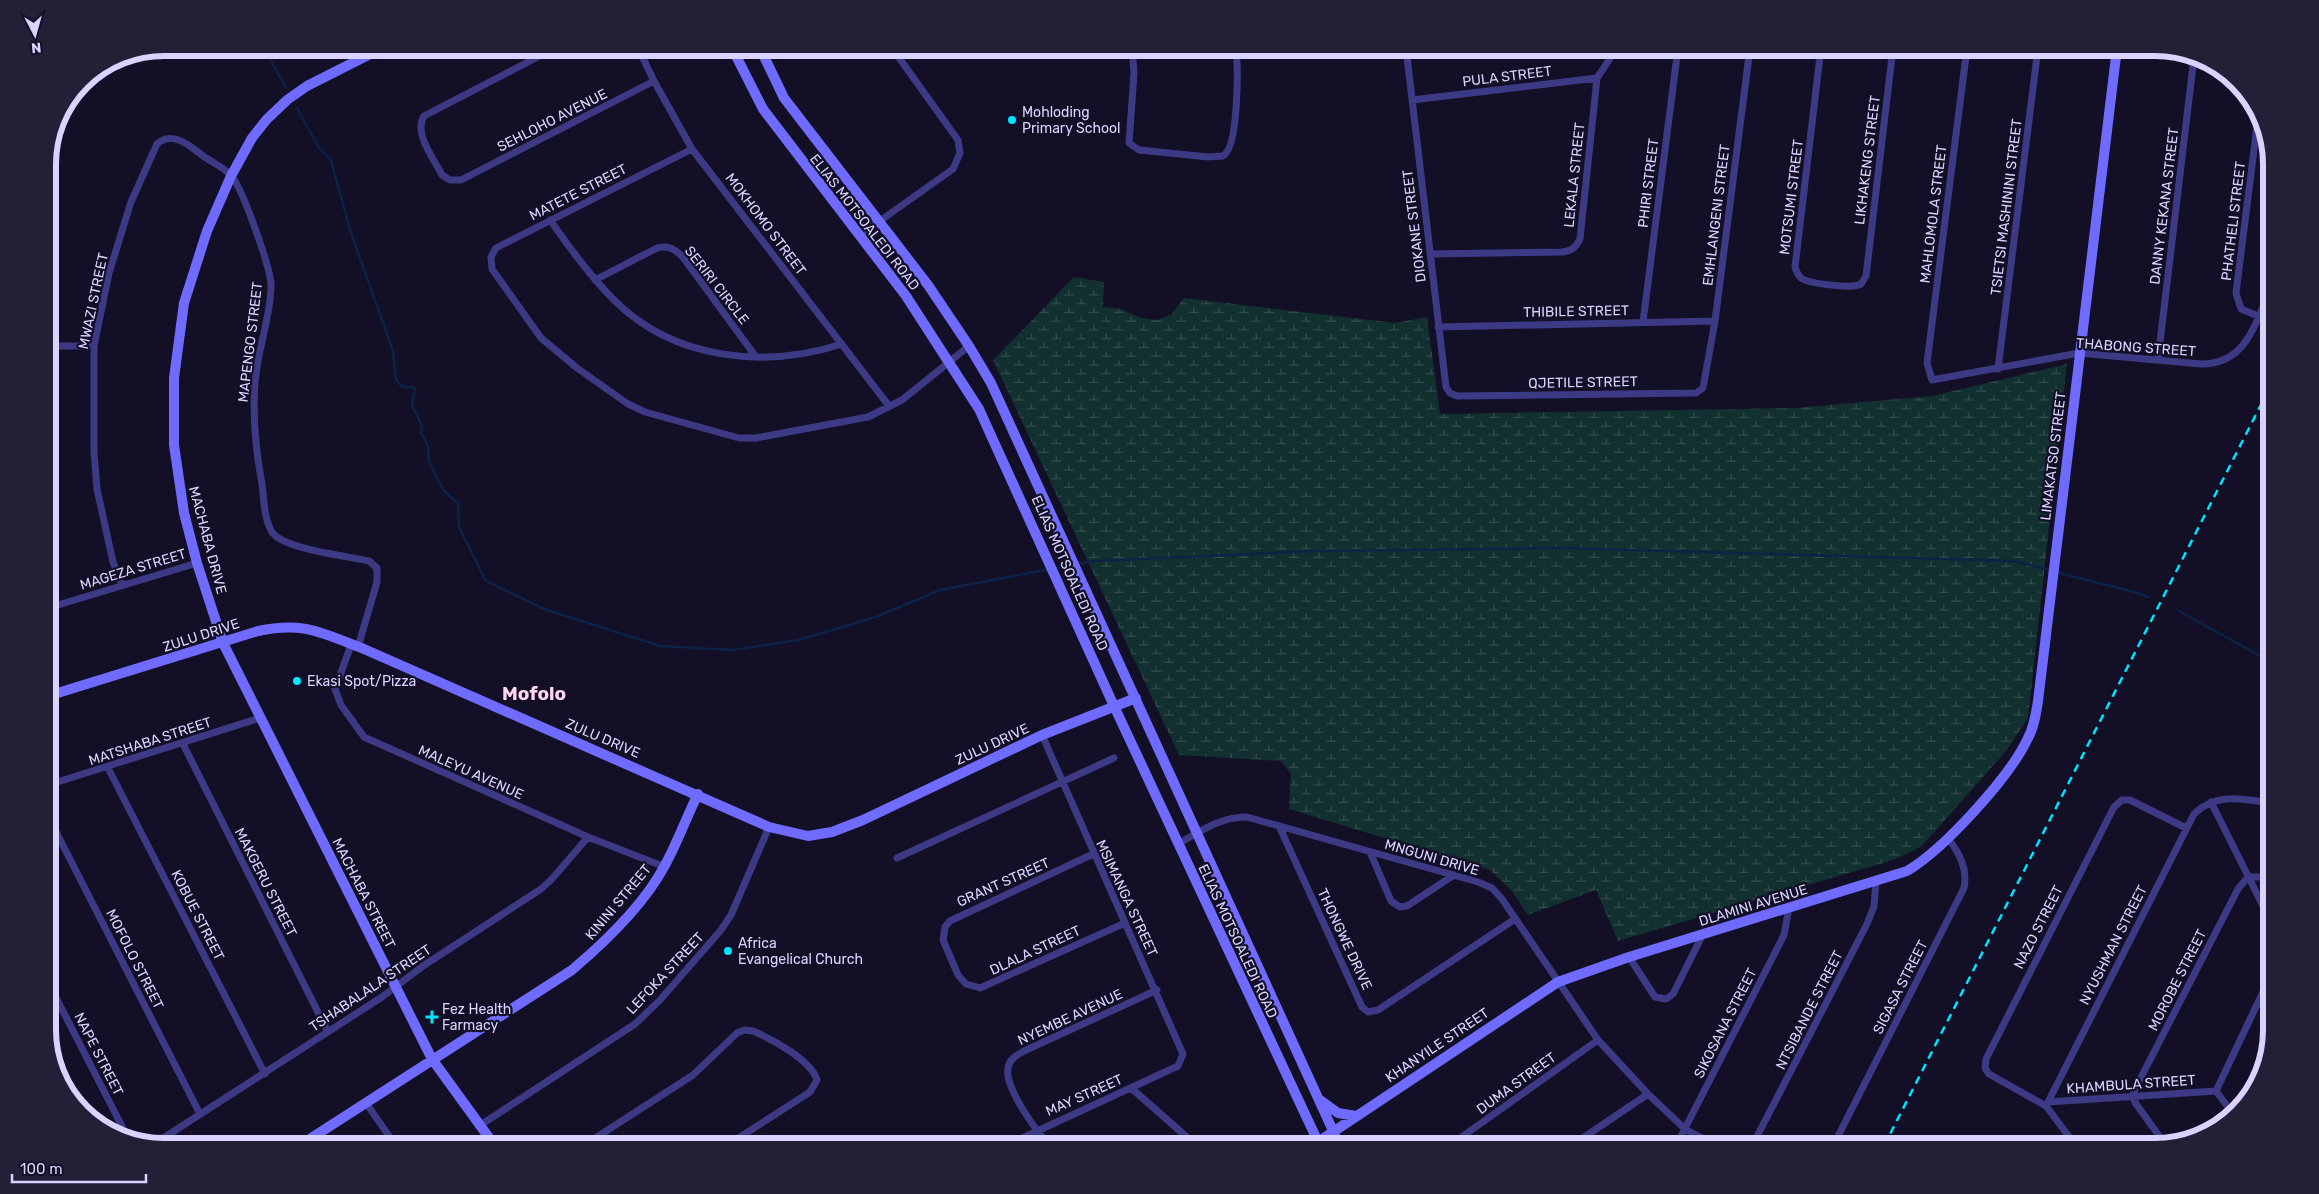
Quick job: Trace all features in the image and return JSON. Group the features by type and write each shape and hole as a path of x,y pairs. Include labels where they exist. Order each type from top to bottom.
{"main road":[{"name":"MACHABA DRIVE","path":"224,643 197,563 178,485 174,445 174,378 184,304 195,266 231,176 262,125 287,100 307,86 366,56"},
{"name":"ELIAS MOTSOALEDI ROAD","path":"736,56 763,109 906,296 979,409 1313,1138"},
{"name":"ELIAS MOTSOALEDI ROAD","path":"764,56 784,98 928,285 969,346 1003,406 1336,1138"},
{"name":"LIMAKATSO STREET","path":"1948,838 2010,768 2032,730 2038,701 2116,56"},
{"name":"ZULU DRIVE","path":"56,694 258,631 280,626 309,628 698,794 769,827 808,836 832,832 863,820 1042,735 1136,698"},
{"name":"MACHABA STREET","path":"224,643 432,1059 489,1138"},
{"name":"KININI STREET","path":"312,1138 572,970 620,925 665,867 698,794"},
{"name":"DLAMINI AVENUE","path":"1558,982 1629,957 1876,882 1922,862 1948,838"},
{"name":"KHANYILE STREET","path":"1326,1138 1558,982"},
{"path":"1318,1097 1338,1113 1356,1116"}],"street":[{"name":"SEHLOHO AVENUE","path":"540,56 424,116 421,120 420,133 442,175 450,180 461,180 654,82"},
{"name":"MOKHOMO STREET","path":"642,56 654,82 692,149 889,406"},
{"path":"860,235 953,169 960,153 958,140 898,56"},
{"path":"1133,56 1134,73 1130,143 1139,150 1208,157 1223,156 1231,146 1237,85 1236,56"},
{"name":"DIOKANE STREET","path":"1407,56 1446,387 1450,393 1457,396"},
{"path":"1597,78 1612,56"},
{"name":"PHIRI STREET","path":"1644,322 1677,56"},
{"name":"EMHLANGENI STREET","path":"1706,385 1749,56"},
{"name":"MOTSUMI STREET","path":"1820,56 1796,271 1805,280 1847,287 1858,286 1866,276"},
{"name":"LIKHAKENG STREET","path":"1866,276 1892,56"},
{"name":"MAHLOMOLA STREET","path":"1936,380 1930,378 1928,363 1965,56"},
{"name":"TSIETSI MASHININI STREET","path":"1998,369 2037,56"},
{"name":"DANNY KEKANA STREET","path":"2158,359 2193,64"},
{"name":"PULA STREET","path":"1412,100 1597,78"},
{"name":"LEKALA STREET","path":"1430,254 1562,252 1572,250 1576,246 1580,239 1597,78"},
{"name":"PHATHELI STREET","path":"2257,129 2236,293 2237,302 2241,308 2258,316"},
{"name":"MWAZI STREET","path":"122,586 113,562 97,489 94,444 94,346 108,273 131,202 157,144 167,138 175,139 186,144 231,176"},
{"path":"2255,142 2261,142"},
{"name":"MATETE STREET","path":"692,149 496,248 490,257 492,269 541,338 577,368 628,404 645,412 720,434 756,438 853,421 868,417 889,406"},
{"name":"MAPENGO STREET","path":"231,176 240,192 269,269 271,284 257,369 255,408 257,458 268,521 273,532 286,543 369,561 377,568 377,582 355,646"},
{"path":"550,220 595,280 616,302 657,332 706,351 756,358 800,355 842,344"},
{"name":"SERIRI CIRCLE","path":"595,280 657,248 664,246 672,248 682,256 756,358"},
{"path":"2258,316 2263,306"},
{"name":"THABONG STREET","path":"1936,380 2079,352 2211,364 2228,360 2242,348 2258,316"},
{"name":"THIBILE STREET","path":"1438,327 1715,321"},
{"path":"56,346 94,346"},
{"path":"889,406 902,400 969,346"},
{"name":"QJETILE STREET","path":"1457,396 1696,393 1706,385"},
{"name":"MAGEZA STREET","path":"56,606 197,563"},
{"name":"MALEYU AVENUE","path":"355,646 335,689 341,705 364,737 588,837 665,867"},
{"name":"MATSHABA STREET","path":"56,783 108,768 260,718"},
{"name":"MSIMANGA STREET","path":"1042,735 1093,854 1182,1048 1181,1062 1174,1068"},
{"name":"MAKGERU STREET","path":"183,744 328,1032"},
{"path":"897,858 1114,758"},
{"name":"KOBUE STREET","path":"108,768 265,1074"},
{"path":"2263,802 2231,798 2211,802 2263,905"},
{"name":"NAZO STREET","path":"2047,1104 1989,1074 1986,1070 1985,1062 2098,836 2114,807 2126,800 2134,802 2186,828"},
{"name":"NYUSHMAN STREET","path":"2047,1104 2186,828 2194,814 2211,802"},
{"name":"MNGUNI DRIVE","path":"1178,844 1236,816 1247,817 1454,874 1492,888 1502,899 1598,1040 1648,1094 1685,1129 1702,1138"},
{"name":"THONGWE DRIVE","path":"1279,826 1362,1006 1368,1012 1378,1010 1515,919"},
{"name":"LEFOKA STREET","path":"479,1126 635,1024 660,1000 721,930 731,915 769,827"},
{"name":"MOFOLO STREET","path":"56,832 200,1114"},
{"name":"TSHABALALA STREET","path":"163,1138 265,1074 541,889 588,837"},
{"name":"SIGASA STREET","path":"1837,1138 1964,888 1966,873 1962,860 1948,838"},
{"path":"1370,852 1391,901 1400,907 1407,906 1454,874"},
{"name":"GRANT STREET","path":"958,975 943,940 945,927 950,921 1093,854"},
{"path":"2248,877 2263,877"},
{"name":"MOROBE STREET","path":"2132,1097 2238,889 2248,877"},
{"name":"NTSIBANDE STREET","path":"1756,1138 1867,924 1874,906 1876,882"},
{"name":"SIKOSANA STREET","path":"1680,1138 1784,936 1789,908"},
{"name":"DLALA STREET","path":"958,975 966,984 980,988 1125,922"},
{"path":"1629,957 1655,997 1666,999 1673,994 1702,936"},
{"name":"NYEMBE AVENUE","path":"1035,1131 1007,1075 1008,1064 1013,1058 1157,990"},
{"path":"2228,1108 2216,1091 2263,994"},
{"name":"NAPE STREET","path":"56,998 124,1130"},
{"path":"596,1138 682,1084 703,1067 728,1039 744,1030 760,1034 800,1059 815,1073 817,1080 810,1092 738,1138"},
{"name":"DUMA STREET","path":"1460,1138 1598,1040"},
{"name":"MAY STREET","path":"1021,1138 1174,1068"},
{"path":"1131,1088 1188,1138"},
{"name":"KHAMBULA STREET","path":"2047,1104 2216,1091"},
{"path":"1583,1138 1648,1094"},
{"path":"2132,1097 2161,1138"},
{"path":"366,1104 390,1138"},
{"path":"2047,1104 2070,1138"},
{"path":"1035,1131 1042,1138"}],"green space":[{"path":"1074,277 1104,282 1103,307 1121,309 1141,318 1157,320 1171,315 1184,298 1395,323 1427,317 1440,414 1795,408 1932,396 2067,364 2028,718 2006,751 1921,847 1893,860 1618,941 1596,890 1528,915 1512,891 1490,870 1289,809 1291,774 1281,761 1179,755 993,360"}],"waterway":[{"path":"268,56 286,88"},
{"path":"297,108 319,148 331,160 350,230 393,351 396,379 401,386 415,388 412,405 422,426 421,433 428,446 429,462 444,491 458,503 459,527 486,581 544,609 660,646 733,650 798,640 876,617 940,590 1050,569"},
{"path":"1078,564 1096,561 1314,551 1559,548 2014,561 2050,570"},
{"path":"1055,568 1072,565"},
{"path":"2055,572 2148,597"},
{"path":"2179,611 2263,658"}],"railway":[{"path":"1888,1138 2263,401"}],"place":[{"name":"Mohloding Primary School","path":"1012,120"},
{"name":"Ekasi Spot/Pizza","path":"297,681"},
{"name":"Africa Evangelical Church","path":"728,951"},
{"name":"Fez Health Farmacy","path":"432,1017"}],"district":[{"name":"Mofolo","path":"534,693"}]}
